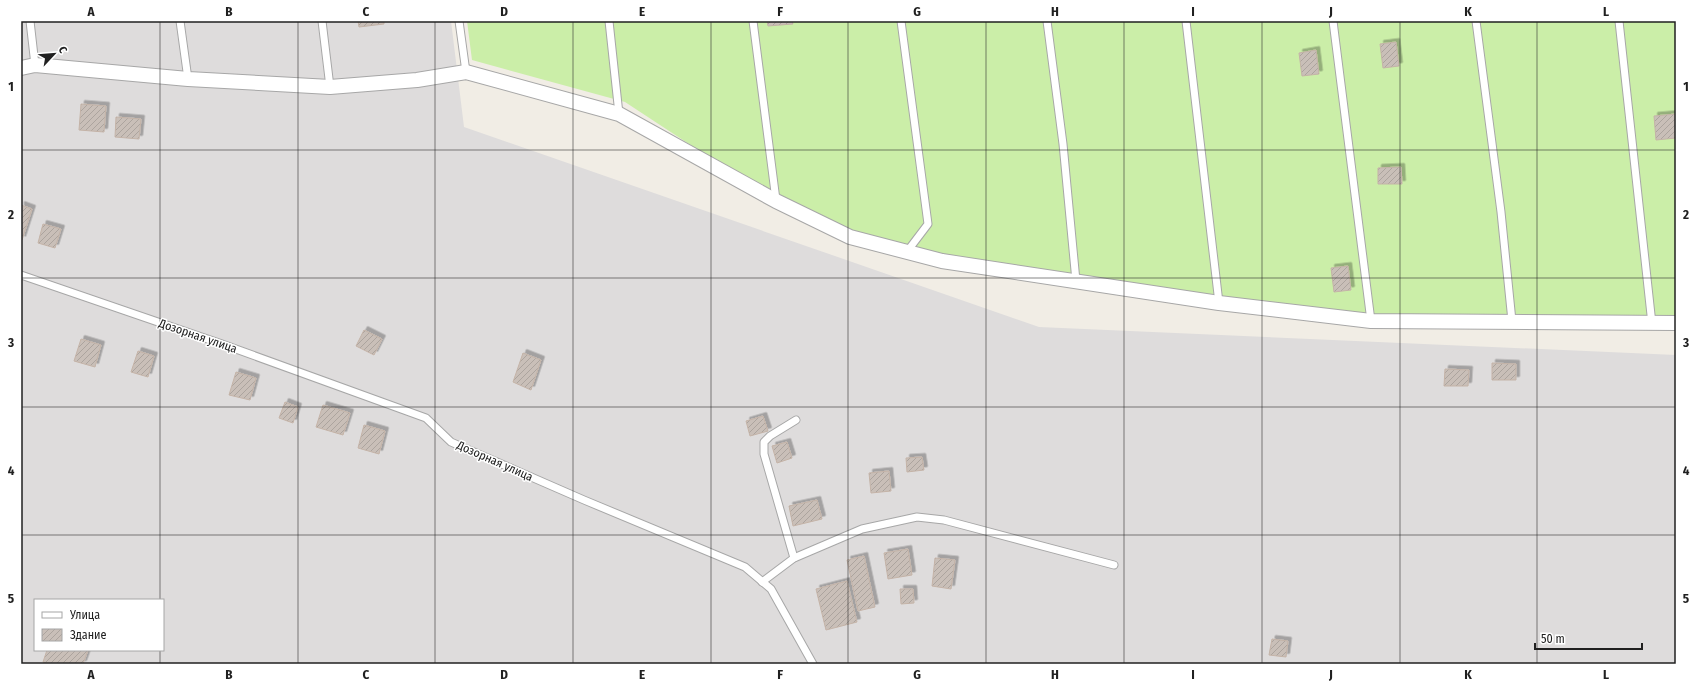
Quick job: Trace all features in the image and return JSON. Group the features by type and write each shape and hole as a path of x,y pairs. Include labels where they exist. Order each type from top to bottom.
{"street":[{"path":"21,68 35,65 188,79 330,87 417,80 466,72 619,114 776,200 850,237 906,253 942,261 1219,302 1371,321 1676,323"}],"lane":[{"path":"30,21 35,65"},
{"path":"180,21 188,79"},
{"path":"322,21 330,87"},
{"path":"460,21 466,72"},
{"path":"609,21 619,114"},
{"path":"753,21 776,200"},
{"path":"901,21 928,224 906,253"},
{"path":"1047,21 1063,144 1076,281"},
{"path":"1186,21 1219,302"},
{"path":"1333,21 1371,321"},
{"path":"1476,21 1501,212 1512,321"},
{"path":"1619,21 1652,324"},
{"name":"Дозорная улица","path":"21,275 222,344 426,418 451,442 584,500 745,567 771,589 813,664"},
{"path":"794,558 764,454 764,442 770,436 796,420"},
{"path":"762,582 794,558 862,529 917,517 944,520 1114,565"}],"shaded area":[{"path":"21,21 451,21 464,127 1039,327 1676,355 1676,664 21,664"}],"green space":[{"path":"467,21 1676,21 1676,323 1371,321 906,253 776,201 625,102 472,60"}],"building":[{"path":"358,21 384,21 384,24 359,27"},
{"path":"767,21 792,21 793,24 768,26"},
{"path":"1396,42 1399,66 1383,68 1380,44"},
{"path":"1316,50 1319,74 1302,76 1299,53"},
{"path":"81,104 106,106 104,132 79,130"},
{"path":"1676,114 1676,138 1656,140 1654,116"},
{"path":"116,117 141,119 139,139 115,137"},
{"path":"1401,167 1402,184 1378,184 1378,168"},
{"path":"21,205 32,209 22,240 21,239"},
{"path":"43,224 61,229 55,248 38,243"},
{"path":"1348,266 1351,290 1334,292 1331,268"},
{"path":"364,330 382,339 374,355 356,346"},
{"path":"81,339 101,345 95,367 74,361"},
{"path":"138,351 154,356 148,377 131,372"},
{"path":"523,353 541,360 531,390 513,382"},
{"path":"1492,363 1516,364 1516,380 1492,380"},
{"path":"1445,369 1469,370 1468,386 1444,386"},
{"path":"236,372 256,378 250,400 229,395"},
{"path":"285,402 298,407 293,423 279,418"},
{"path":"323,405 350,413 343,435 316,427"},
{"path":"763,416 768,431 750,436 746,421"},
{"path":"364,425 385,431 379,454 358,448"},
{"path":"787,442 792,458 777,463 772,446"},
{"path":"922,457 924,470 907,472 906,458"},
{"path":"889,471 891,491 871,493 869,473"},
{"path":"817,500 822,519 793,526 789,506"},
{"path":"908,549 912,575 888,579 884,553"},
{"path":"864,556 875,607 858,611 847,560"},
{"path":"935,558 955,560 951,589 932,586"},
{"path":"847,581 857,622 826,630 816,589"},
{"path":"900,589 913,589 914,603 901,604"},
{"path":"1272,639 1288,641 1286,657 1269,655"},
{"path":"47,651 88,651 83,664 49,664 43,662"}]}
